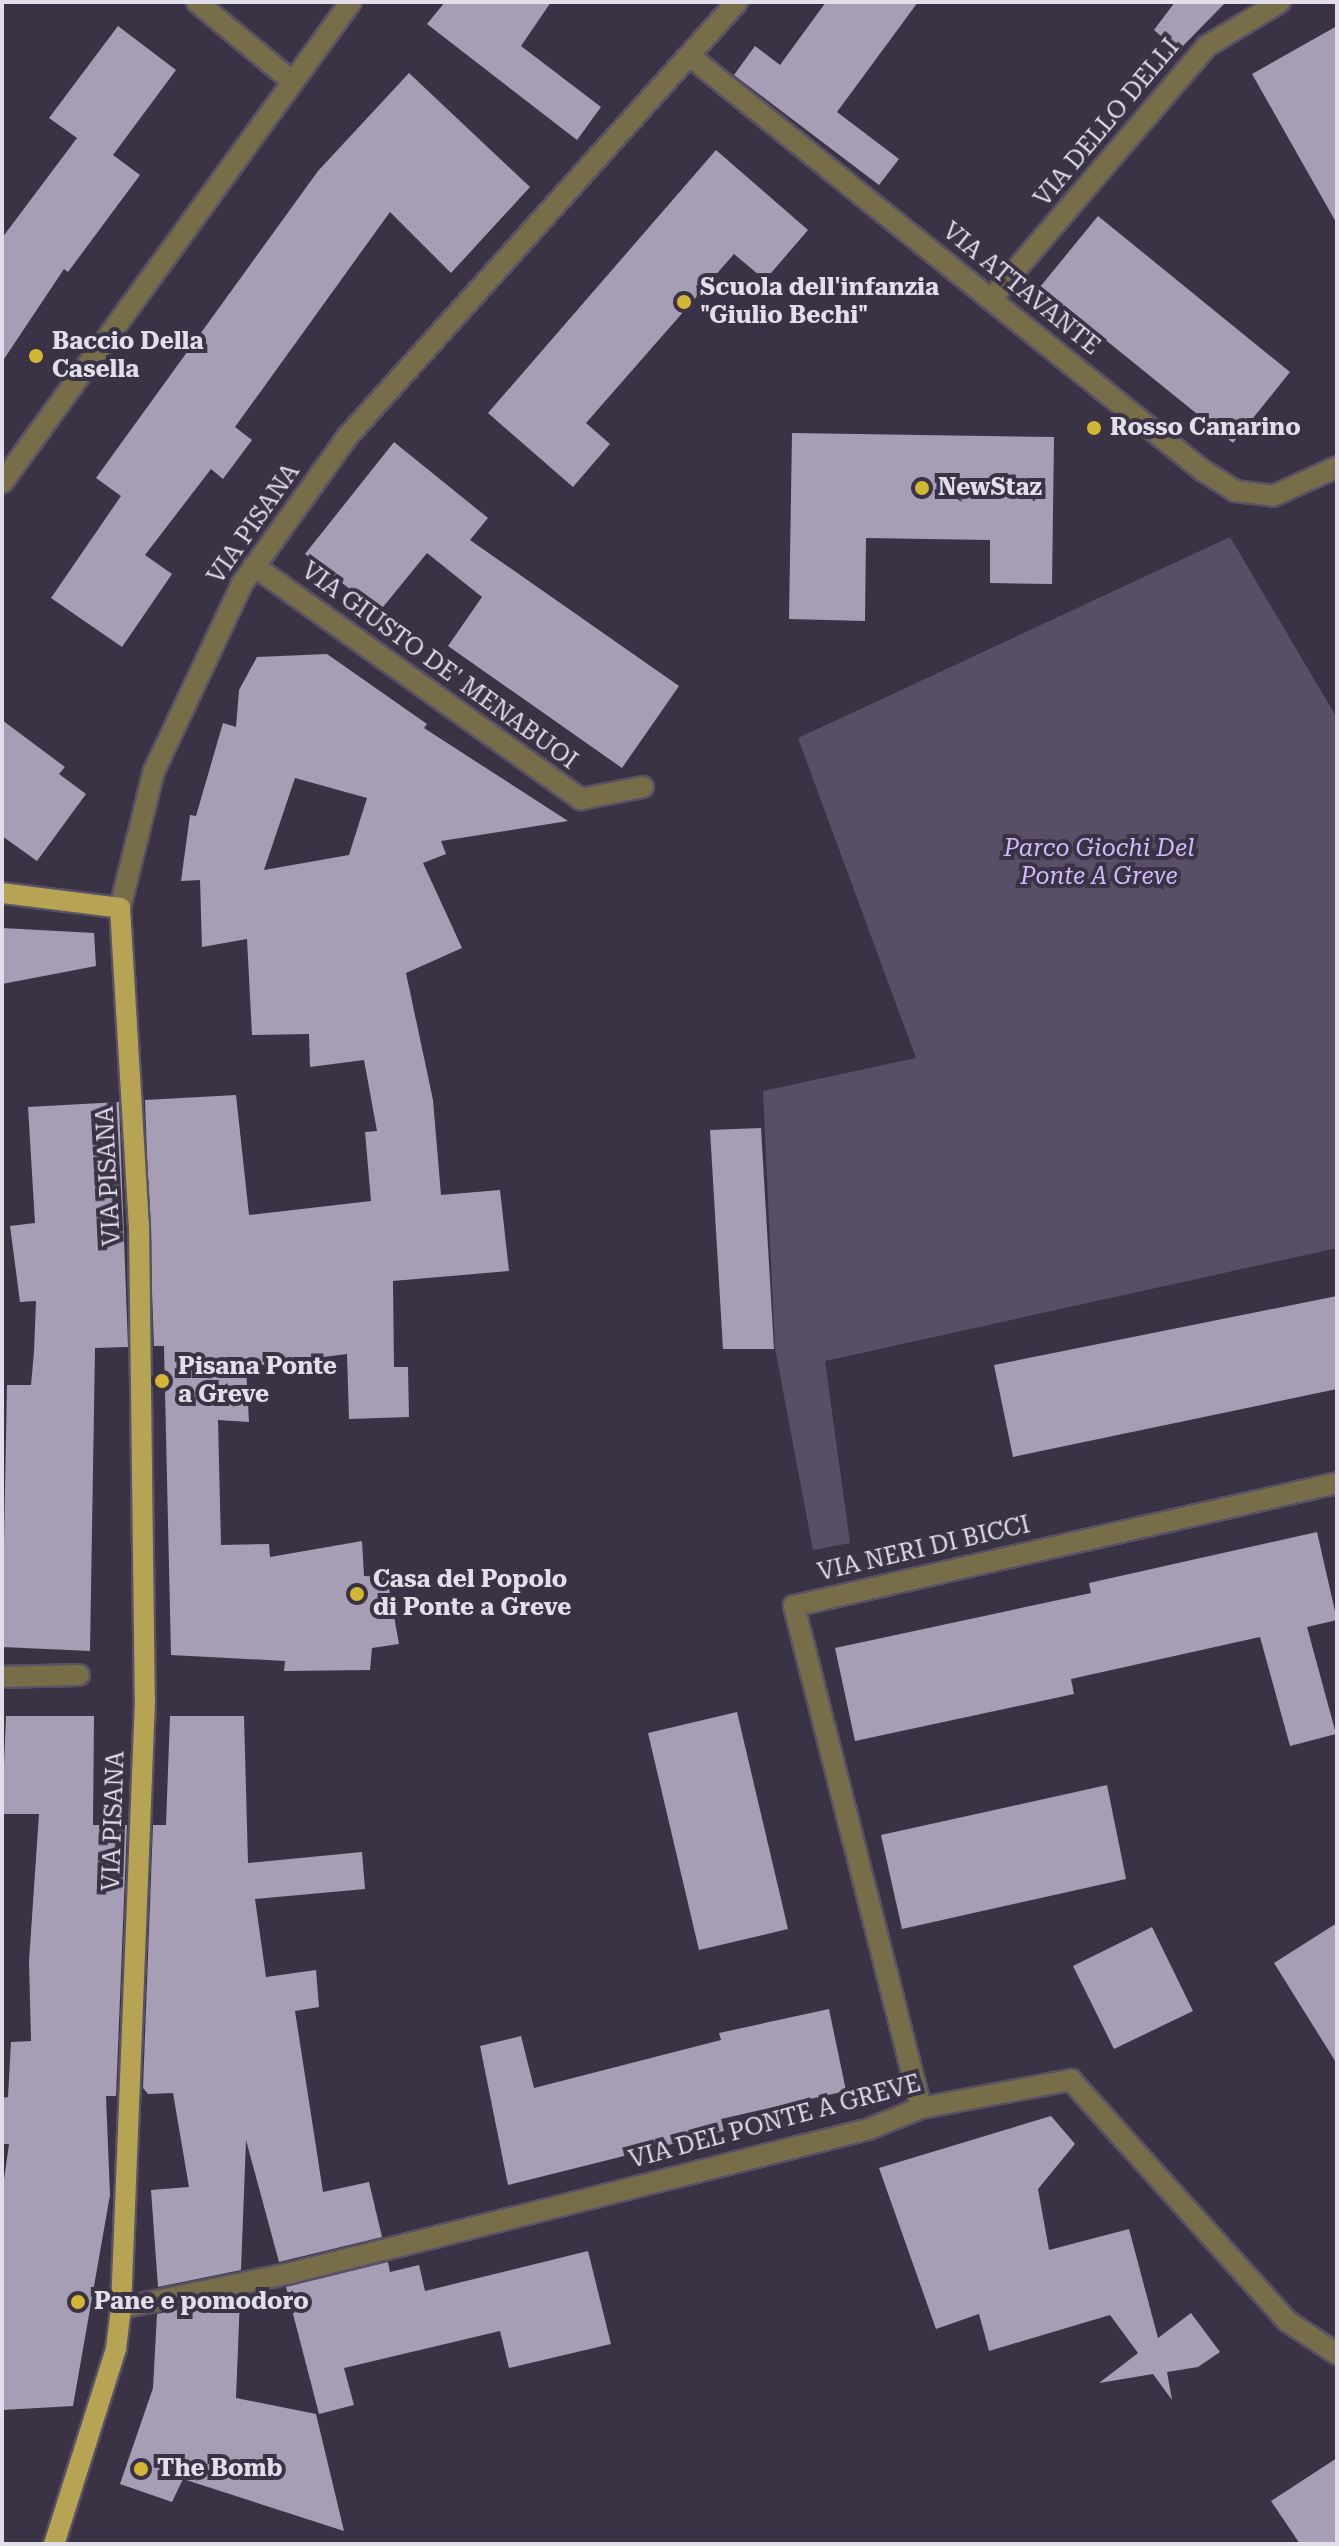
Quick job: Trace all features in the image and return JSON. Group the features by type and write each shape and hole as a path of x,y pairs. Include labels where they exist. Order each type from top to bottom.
{"main road":[{"path":"2,893 120,908"},
{"name":"VIA PISANA","path":"54,2544 110,2373 121,2308 145,1700 139,1225 120,908"}],"street":[{"path":"197,2 293,82"},
{"path":"2,483 351,2"},
{"name":"VIA PISANA","path":"120,908 131,845 158,761 206,651 254,566 386,391 691,57 737,2"},
{"name":"VIA DELLO DELLI","path":"991,299 1207,46 1280,2"},
{"name":"VIA ATTAVANTE","path":"691,57 1235,491 1273,496 1337,467"},
{"name":"VIA GIUSTO DE' MENABUOI","path":"254,566 581,799 643,787"},
{"name":"VIA NERI DI BICCI","path":"921,2108 794,1606 1337,1483"},
{"path":"2,1677 79,1675"},
{"name":"VIA DEL PONTE A GREVE","path":"121,2308 352,2258 869,2129 921,2108 1071,2080 1287,2321 1337,2354"}],"green space":[{"name":"Parco Giochi Del Ponte A Greve","path":"1230,537 1337,718 1337,1248 825,1361 850,1543 813,1550 775,1348 763,1091 916,1058 798,738"}],"building":[{"path":"445,2 551,2 521,46 601,107 577,140 427,24"},
{"path":"826,2 918,2 837,112 899,159 879,185 734,75 755,46 780,65"},
{"path":"1175,2 1226,2 1178,51 1154,30"},
{"path":"118,26 176,70 113,155 140,175 68,272 64,269 2,362 2,238 77,138 49,118"},
{"path":"1337,26 1337,224 1252,74"},
{"path":"409,73 530,187 451,273 390,212 235,427 252,440 223,479 211,469 145,555 172,574 122,647 51,598 121,496 96,478 318,171"},
{"name":"Scuola dell'infanzia \"Giulio Bechi\"","path":"716,150 808,230 765,280 734,254 586,423 610,444 573,487 488,413"},
{"path":"1098,216 1290,372 1233,443 1040,287"},
{"name":"NewStaz","path":"792,433 1054,437 1052,584 990,583 990,540 866,538 865,621 789,619"},
{"path":"394,442 488,518 470,540 679,686 622,768 448,646 482,597 427,553 379,612 305,554"},
{"path":"327,654 427,724 424,728 568,821 441,841 446,854 423,863 462,948 406,973 433,1100 441,1195 500,1190 509,1271 393,1281 394,1367 408,1367 409,1417 349,1419 347,1354 246,1367 249,1422 218,1420 221,1545 269,1544 270,1557 362,1541 364,1576 387,1577 399,1644 372,1648 370,1670 284,1671 285,1661 171,1655 164,1346 154,1346 145,1100 236,1095 249,1215 371,1201 365,1132 377,1131 364,1060 310,1067 309,1034 252,1035 247,939 202,947 200,880 181,881 190,815 196,816 223,723 236,727 239,690 257,657","holes":["295,778 367,798 349,855 264,870"]},
{"path":"2,720 65,767 59,774 86,794 37,861 2,836"},
{"path":"2,928 94,933 96,966 2,984"},
{"path":"119,1102 128,1347 95,1348 90,1651 2,1647 7,1385 31,1385 34,1352 36,1301 20,1302 10,1226 35,1223 28,1107"},
{"path":"761,1128 774,1349 723,1349 710,1130"},
{"path":"1337,1296 1337,1389 1013,1457 994,1365"},
{"path":"1317,1532 1337,1620 1307,1627 1336,1734 1290,1746 1260,1637 1071,1679 1074,1694 855,1741 835,1648 1091,1593 1089,1583"},
{"path":"737,1712 788,1929 699,1950 648,1733"},
{"path":"6,1716 94,1716 93,1825 127,1825 116,2096 106,2096 110,2195 73,2406 2,2410 2,2194 9,2144 2,2144 2,2098 8,2097 11,2042 31,2041 29,1961 39,1814 2,1814"},
{"path":"170,1716 244,1716 248,1863 362,1852 365,1889 255,1899 266,1977 316,1970 319,2007 295,2011 323,2192 369,2182 382,2237 279,2262 246,2140 241,2270 158,2287 151,2190 189,2187 173,2093 148,2094 143,2088 153,1825 166,1825"},
{"path":"1107,1785 1126,1879 902,1929 881,1835"},
{"path":"1337,1923 1337,2064 1274,1963"},
{"path":"1152,1927 1193,2011 1114,2049 1073,1966"},
{"path":"829,2009 846,2091 721,2119 724,2131 508,2185 480,2046 521,2036 534,2088 721,2040 719,2033"},
{"path":"1051,2116 1075,2144 1038,2189 1049,2250 1129,2229 1158,2338 1191,2313 1220,2352 1198,2367 1167,2372 1172,2400 1153,2374 1099,2383 1138,2353 1110,2315 989,2351 979,2314 936,2329 879,2168"},
{"path":"588,2251 611,2344 509,2368 500,2331 344,2368 354,2405 319,2414 286,2287 388,2262 390,2272 419,2265 425,2291"},
{"path":"240,2297 236,2398 316,2414 344,2531 183,2479 172,2502 120,2484 153,2388 157,2314"},
{"path":"1337,2458 1337,2544 1300,2544 1271,2501"}],"place":[{"name":"Scuola dell'infanzia \"Giulio Bechi\"","path":"684,302"},
{"name":"Baccio Della Casella","path":"36,356"},
{"name":"Rosso Canarino","path":"1094,428"},
{"name":"NewStaz","path":"922,488"},
{"name":"Pisana Ponte a Greve","path":"162,1381"},
{"name":"Casa del Popolo di Ponte a Greve","path":"357,1594"},
{"name":"Pane e pomodoro","path":"78,2302"},
{"name":"The Bomb","path":"141,2469"}]}
